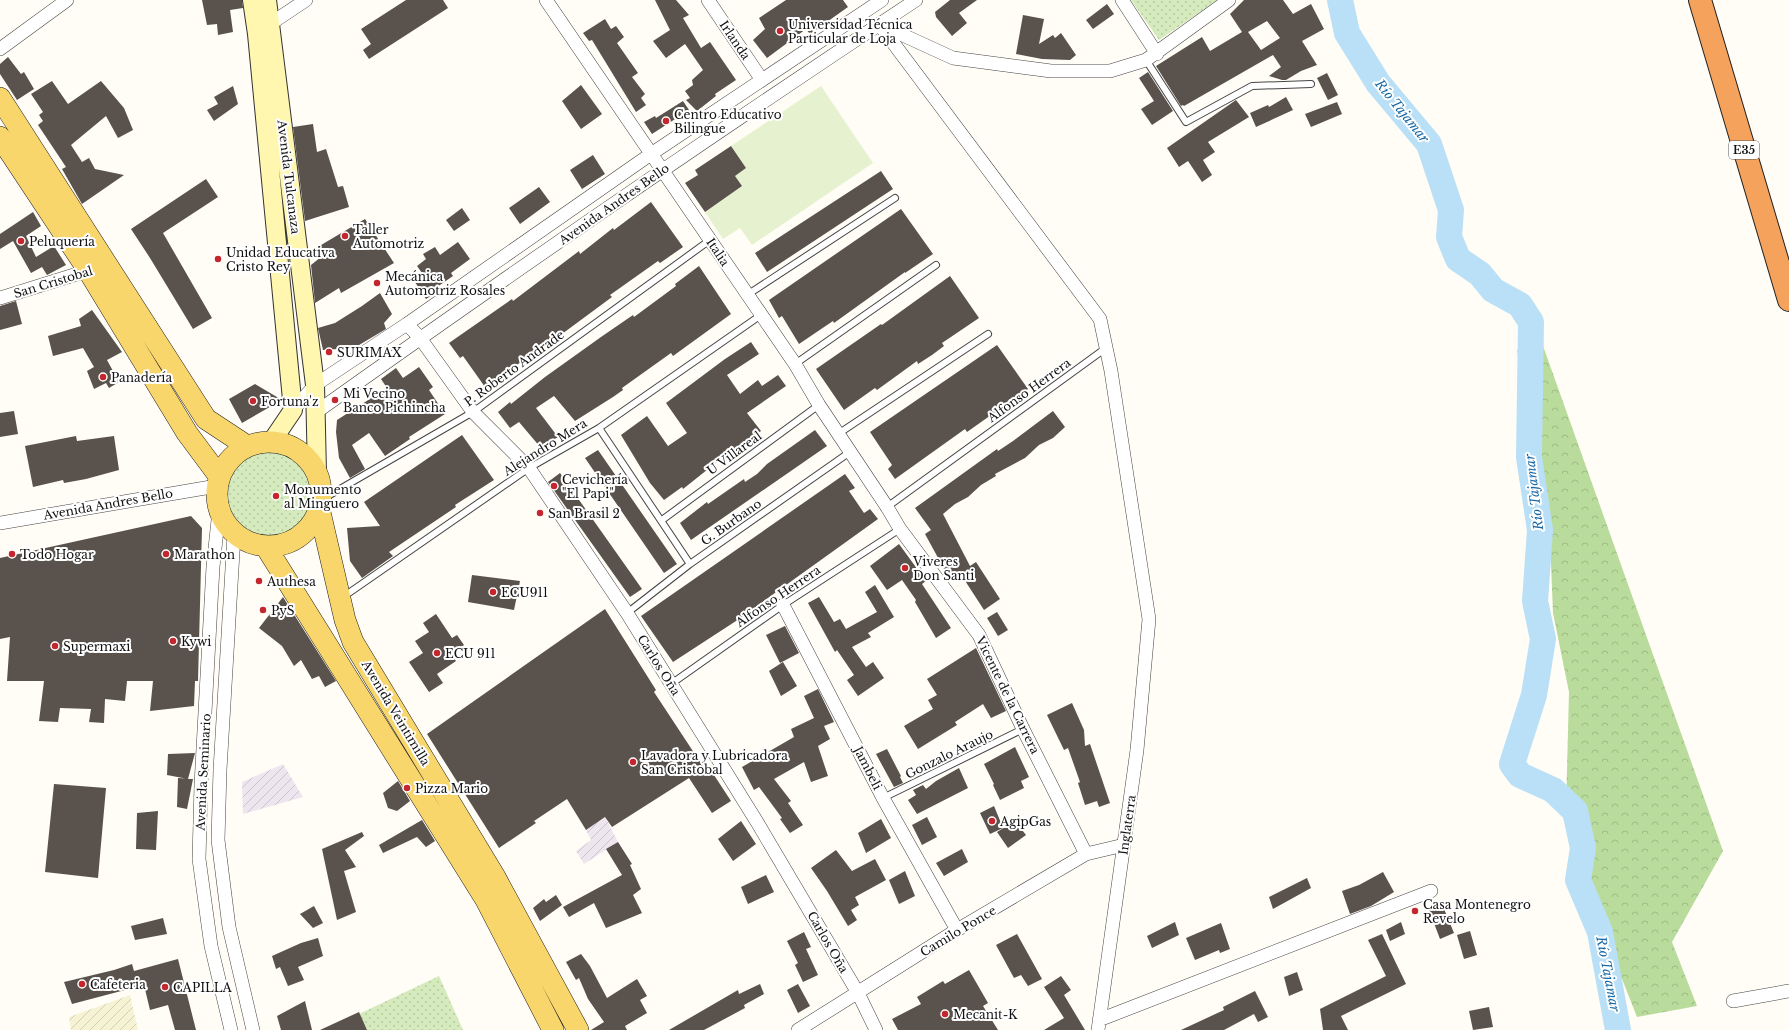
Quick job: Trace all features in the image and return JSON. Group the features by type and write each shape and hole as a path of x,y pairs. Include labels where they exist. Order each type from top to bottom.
{"highway":[{"name":"E35","path":"1700,0 1789,300"}],"main road":[{"path":"0,98 98,268 187,433 218,481"},
{"path":"0,136 98,268 206,419 247,446"},
{"path":"272,441 286,444 299,451 309,461 317,473 321,486 320,504 312,524 300,537 284,545 266,547 249,544 234,534 225,524 219,512 216,499 218,481 226,464 235,453 247,446 259,442 272,441"},
{"name":"Avenida Veintimilla","path":"320,504 345,620 353,642 495,877 517,939 553,1030"},
{"name":"Avenida Veintimilla","path":"266,547 486,900 517,939 578,1030"}],"street":[{"path":"0,49 67,0"},
{"name":"Avenida Tulcanaza","path":"252,0 263,29 315,385 317,473"},
{"name":"Avenida Tulcanaza","path":"267,0 263,29 293,410"},
{"path":"263,29 306,0"},
{"name":"Italia","path":"546,0 795,364 819,405 887,506"},
{"name":"Irlanda","path":"708,0 762,80"},
{"name":"Avenida Andres Bello","path":"315,413 420,338 663,171 916,0"},
{"path":"1122,0 1157,54"},
{"path":"879,24 953,58 1051,71 1110,71 1146,60 1157,54 1229,0"},
{"name":"Avenida Andres Bello","path":"293,410 315,385 407,324 873,2"},
{"name":"Inglaterra","path":"879,24 1100,320 1111,371 1149,620 1137,750 1098,1025"},
{"name":"San Cristobal","path":"0,298 98,268"},
{"name":"Carlos Oña","path":"407,324 420,338 473,412 529,468 627,613 757,822 858,993 876,1030"},
{"path":"272,441 293,410"},
{"name":"Avenida Andres Bello","path":"0,523 218,481"},
{"name":"Vicente de la Carrera","path":"887,506 900,529 979,635 1086,854"},
{"name":"Avenida Seminario","path":"219,512 213,567 201,785 199,859 210,946 231,1030"},
{"name":"Avenida Seminario","path":"234,534 220,770 218,840 229,927 253,1030"},
{"name":"Jambeli","path":"783,605 883,798 957,930"},
{"name":"Camilo Ponce","path":"798,1030 957,930 1086,854 1124,846"},
{"path":"1098,1025 1430,891"},
{"path":"1733,1001 1789,991"}],"lane":[{"path":"1146,60 1186,122 1252,86 1311,84"},
{"path":"747,295 895,198"},
{"name":"P. Roberto Andrade","path":"320,504 473,412 710,240"},
{"path":"795,364 936,265"},
{"name":"Alejandro Mera","path":"341,599 529,468 599,428 761,315"},
{"path":"838,434 988,334"},
{"name":"Alfonso Herrera","path":"887,506 1106,348"},
{"name":"U Villareal","path":"662,520 819,405"},
{"path":"599,428 690,564"},
{"path":"599,428 690,564"},
{"name":"G. Burbano","path":"627,613 690,564 850,452"},
{"name":"Alfonso Herrera","path":"671,684 783,605 900,529"},
{"name":"Gonzalo Araujo","path":"883,798 1024,729"}],"shaded area":[{"path":"283,764 303,797 243,814 242,782"},
{"path":"605,817 618,842 584,864 576,851 591,840 586,830"},
{"path":"130,995 138,1030 71,1030 69,1017"}],"green space":[{"path":"1131,0 1218,0 1159,40"},
{"path":"821,86 873,163 752,245 740,228 723,239 705,212 742,186 735,176 746,168 731,146"},
{"path":"1542,343 1723,851 1672,942 1697,1006 1637,1017 1613,956 1566,809 1569,692 1553,613 1549,514 1517,350"},
{"path":"269,450 285,453 293,457 305,469 309,477 312,493 309,509 305,517 293,529 285,533 269,536 253,533 245,529 233,517 229,509 226,493 229,477 233,469 245,457 253,453"},
{"path":"439,976 463,1030 367,1030 359,1014"}],"building":[{"path":"202,0 242,0 243,8 230,10 233,32 218,35 217,24 207,25"},
{"path":"406,0 443,0 448,8 369,59 363,50 371,44 361,29"},
{"path":"655,0 676,0 689,15 683,18 701,48 710,42 736,80 715,94 716,96 697,111 686,100 690,98 685,91 693,85 692,80 703,70 685,44 666,58 653,41 670,30"},
{"path":"786,0 843,0 848,7 810,34 806,29 767,58 753,40 765,29 759,18"},
{"path":"950,0 977,0 959,13 967,23 952,36 936,17 935,12"},
{"path":"1244,0 1283,0 1293,14 1311,4 1324,29 1302,41 1317,65 1301,71 1286,80 1282,80 1269,76 1281,67 1273,55 1184,106 1181,106 1156,66 1202,37 1210,51 1242,32 1230,14","holes":["1267,21 1280,38 1261,50 1248,32"]},
{"path":"1107,4 1114,14 1093,29 1086,20"},
{"path":"1023,15 1044,19 1039,44 1053,35 1055,38 1061,33 1076,55 1070,60 1042,59 1016,54"},
{"path":"605,19 611,29 616,26 624,37 617,43 638,73 632,77 645,94 641,98 646,105 636,112 592,40 589,41 583,33"},
{"path":"8,57 21,74 24,72 34,89 17,100 0,74 0,64"},
{"path":"1148,72 1173,111 1152,125 1141,109 1154,101 1139,78"},
{"path":"1327,73 1338,95 1328,100 1317,78"},
{"path":"52,81 68,104 101,81 124,108 133,130 118,138 106,116 71,145 82,162 89,158 95,169 124,175 82,204 62,169 66,167 38,125 43,121 39,115 43,112 31,94"},
{"path":"581,85 602,114 581,129 562,101"},
{"path":"233,86 238,104 214,121 207,110 218,104 214,97"},
{"path":"1286,97 1293,110 1256,127 1250,113 1268,105 1269,107"},
{"path":"1236,100 1249,117 1208,142 1215,152 1203,160 1212,175 1202,182 1188,161 1179,167 1167,148"},
{"path":"683,101 689,110 652,134 644,122 655,116 656,118"},
{"path":"1337,102 1342,114 1311,127 1305,114"},
{"path":"313,124 317,152 326,149 338,187 343,186 349,207 305,221 293,127"},
{"path":"731,146 746,168 735,176 742,186 705,212 685,183 698,175 695,170"},
{"path":"593,155 605,174 582,189 570,170"},
{"path":"881,171 893,189 767,272 755,253"},
{"path":"206,179 218,197 163,233 212,318 193,329 131,229"},
{"path":"539,187 550,202 520,224 509,208"},
{"path":"651,202 683,247 660,263 658,261 610,295 612,297 566,331 485,387 463,356 460,358 449,343 512,299 513,301 579,251 580,254 613,228 614,230"},
{"path":"462,208 470,220 454,231 446,220"},
{"path":"901,209 933,254 905,272 834,323 833,321 799,344 782,316 779,318 769,300"},
{"name":"Peluquería","path":"33,212 41,226 26,236 36,257 54,246 66,265 47,275 42,267 31,273 13,241 0,249 0,234"},
{"path":"365,219 394,263 341,293 339,288 315,303 311,265 321,257 316,248"},
{"path":"458,242 470,259 451,273 453,276 437,287 439,291 426,299 413,279 422,273 417,266 426,259 423,254 435,247 440,255"},
{"path":"699,266 731,314 673,356 671,353 622,388 623,390 575,421 554,396 536,408 558,437 541,448 519,422 510,428 498,412 601,337 633,315 634,317 676,286 675,284"},
{"path":"950,276 979,318 942,343 944,346 932,355 918,364 917,361 877,390 875,388 844,410 816,369 881,324 882,325"},
{"path":"380,293 392,314 384,323 386,329 354,348 323,350 318,328 335,323"},
{"path":"16,301 22,324 0,330 0,306"},
{"path":"92,310 122,352 107,360 119,382 109,388 106,383 94,389 87,371 94,367 83,348 53,356 48,336 81,326 79,319"},
{"path":"751,342 759,354 727,375 740,394 758,380 762,386 778,375 786,386 747,413 761,431 733,452 732,450 683,489 682,487 664,500 650,483 621,435 647,416 668,446 687,433 666,403 725,359"},
{"path":"997,345 1028,389 967,432 965,429 895,479 888,469 892,465 870,432"},
{"path":"419,367 433,387 429,390 445,414 409,437 410,439 385,456 369,433 352,445 365,469 350,478 339,458 336,432 337,420 387,388 381,379 396,368 403,378"},
{"name":"Fortuna'z","path":"255,384 282,400 242,423 229,399"},
{"path":"14,411 18,434 0,437 0,413"},
{"path":"1053,411 1065,427 1053,438 1039,445 1025,458 995,474 996,476 981,485 968,497 955,504 943,514 970,566 976,562 1000,599 984,610 960,573 953,576 948,576 925,534 931,530 915,508 997,449 998,451 1013,441"},
{"path":"815,430 827,446 691,540 680,523 707,502 708,504 744,479 745,482 757,474 767,464"},
{"path":"462,435 494,480 455,505 456,507 389,552 393,556 362,578 350,561 347,528 380,526 364,502"},
{"path":"76,436 77,441 114,436 119,470 86,479 64,483 63,480 33,487 25,446"},
{"path":"598,450 677,564 664,573 585,458"},
{"path":"560,473 642,589 630,597 548,482"},
{"path":"845,474 855,488 849,491 864,513 870,509 878,519 736,621 673,662 641,616"},
{"path":"191,516 202,528 198,681 195,681 194,706 150,711 153,681 127,681 125,701 105,699 104,723 89,722 91,709 60,708 58,722 39,721 44,681 7,681 10,637 0,639 0,558"},
{"path":"899,544 926,581 922,584 951,628 936,638 915,602 916,600 902,580 887,590 870,566"},
{"name":"ECU911","path":"472,575 520,581 514,610 468,602"},
{"path":"875,585 894,617 868,633 871,637 852,647 866,667 873,662 884,678 858,696 847,680 854,675 837,650 835,652 808,603 819,597 834,622 840,619 846,629 877,612 865,592"},
{"path":"283,597 336,681 325,687 319,676 312,679 301,660 294,666 282,646 259,628"},
{"path":"605,609 656,690 654,692 708,774 712,772 731,801 712,813 689,778 612,827 605,817 586,830 567,799 534,821 536,823 499,848 427,734"},
{"path":"997,612 1008,630 998,636 987,618"},
{"name":"ECU 911","path":"436,614 452,638 457,635 464,645 451,654 456,661 437,674 443,683 429,692 409,662 423,653 415,641 429,632 423,623"},
{"path":"785,626 799,653 780,663 766,635"},
{"path":"976,648 1006,711 991,718 983,704 955,722 957,725 918,749 904,726 933,709 928,700 937,695 927,679"},
{"path":"783,662 797,686 781,696 769,671"},
{"path":"818,689 834,722 824,726 830,739 818,746 828,776 811,782 804,762 774,779 791,801 788,803 803,825 790,833 780,819 782,818 759,787 754,790 742,767 794,737 791,729 814,718 804,696"},
{"path":"1072,703 1084,730 1085,746 1090,744 1110,803 1099,807 1097,801 1085,805 1078,783 1080,782 1068,748 1064,750 1047,715"},
{"path":"1015,747 1029,777 1021,781 1024,788 1000,800 984,764"},
{"path":"887,749 903,783 894,787 876,754"},
{"path":"195,753 188,779 167,775 168,754"},
{"path":"959,768 968,788 917,814 908,800 916,795 913,790 923,785 926,789 936,781"},
{"path":"178,778 193,779 187,809 177,807"},
{"path":"398,781 410,801 397,811 388,808 383,793"},
{"path":"54,784 106,788 98,878 45,872"},
{"name":"AgipGas","path":"994,806 1003,828 990,834 980,813"},
{"path":"158,811 156,850 136,849 137,813"},
{"path":"927,817 937,837 922,845 912,825"},
{"path":"881,819 891,838 866,853 858,833"},
{"path":"422,820 435,841 426,847 417,837 383,853 379,845"},
{"path":"741,821 756,844 733,861 718,839"},
{"path":"1015,821 1026,835 1008,848 997,832"},
{"path":"362,832 364,836 345,850 356,867 344,871 356,912 337,920 322,849"},
{"path":"618,842 632,864 630,865 641,889 633,895 642,913 606,928 594,903 569,917 563,907 622,875 606,849"},
{"path":"962,849 968,862 944,876 936,863"},
{"path":"836,850 852,871 875,859 886,880 855,897 859,905 851,910 857,920 848,926 811,868"},
{"path":"905,871 915,896 899,904 889,880"},
{"path":"1383,872 1394,892 1371,906 1350,914 1342,891 1359,885"},
{"path":"766,875 774,892 748,904 741,887"},
{"path":"1307,878 1311,888 1273,909 1269,897"},
{"path":"556,895 562,905 540,921 533,908 544,899 546,902"},
{"path":"1442,904 1454,933 1440,939 1429,910"},
{"path":"314,906 323,923 313,928 300,914"},
{"path":"163,918 167,934 135,940 131,926"},
{"path":"1175,922 1179,935 1152,948 1147,936"},
{"path":"1401,922 1405,934 1390,941 1386,930"},
{"path":"1221,923 1230,949 1220,953 1219,950 1195,960 1186,938"},
{"path":"1470,931 1477,955 1464,959 1457,935"},
{"path":"804,932 811,947 806,949 818,975 803,982 795,965 798,963 787,941"},
{"path":"1017,934 1042,979 1028,986 1021,975 1014,978 996,945"},
{"path":"1382,934 1406,984 1341,1016 1348,1030 1323,1030 1320,1009 1386,976 1368,940"},
{"path":"318,938 323,956 298,967 304,980 288,986 280,967 276,969 272,956 301,943"},
{"path":"581,954 590,966 607,998 637,979 647,996 640,1000 647,1013 625,1026 627,1030 591,1030 604,1022 588,999 579,978 576,980 566,962"},
{"path":"178,959 196,1030 175,1030 168,1005 150,1010 144,985 72,1004 64,982 132,964 134,971"},
{"path":"969,970 988,1003 983,1006 998,1030 898,1030 892,1019 921,1004 917,997 943,981 945,984"},
{"path":"1297,972 1303,990 1289,996 1284,977"},
{"path":"1061,976 1071,990 1064,995 1085,1030 1044,1030 1064,1018 1044,987"},
{"path":"760,984 764,994 744,1005 745,1008 704,1030 669,1030 738,990 739,994"},
{"path":"798,984 810,1006 798,1013 787,990"},
{"path":"1255,991 1268,1017 1258,1022 1254,1014 1224,1030 1181,1030 1224,1010 1223,1007"},
{"path":"305,1001 312,1030 281,1030 277,1016"},
{"path":"1489,1007 1493,1027 1473,1030 1469,1011"},
{"path":"359,1012 367,1030 320,1030"}],"waterway":[{"name":"Río Tajamar","path":"1340,0 1347,33 1378,83 1429,144 1451,210 1449,237 1458,259 1480,274 1493,290 1520,305 1531,322 1529,457 1540,530 1535,601 1543,639 1534,695 1512,764 1520,775 1553,790 1575,811 1583,848 1578,880 1600,932 1618,1030"}],"place":[{"name":"Universidad Técnica Particular de Loja","path":"780,31"},
{"name":"Centro Educativo Bilingue","path":"666,121"},
{"name":"Taller Automotriz","path":"345,236"},
{"name":"Peluquería","path":"21,241"},
{"name":"Unidad Educativa Cristo Rey","path":"218,259"},
{"name":"Mecánica Automotriz Rosales","path":"377,283"},
{"name":"SURIMAX","path":"329,352"},
{"name":"Panadería","path":"103,377"},
{"name":"Mi Vecino Banco Pichincha","path":"335,400"},
{"name":"Fortuna'z","path":"253,401"},
{"name":"Cevichería \"El Papi\"","path":"554,486"},
{"name":"Monumento al Minguero","path":"276,496"},
{"name":"San Brasil 2","path":"540,513"},
{"name":"Todo Hogar","path":"12,554"},
{"name":"Marathon","path":"166,554"},
{"name":"Viveres Don Santi","path":"905,568"},
{"name":"Authesa","path":"259,581"},
{"name":"ECU911","path":"493,592"},
{"name":"PyS","path":"263,610"},
{"name":"Kywi","path":"173,641"},
{"name":"Supermaxi","path":"55,646"},
{"name":"ECU 911","path":"437,653"},
{"name":"Lavadora y Lubricadora San Cristobal","path":"633,762"},
{"name":"Pizza Mario","path":"407,788"},
{"name":"AgipGas","path":"992,821"},
{"name":"Casa Montenegro Revelo","path":"1415,911"},
{"name":"Cafeteria","path":"82,984"},
{"name":"CAPILLA","path":"165,987"},
{"name":"Mecanit-K","path":"945,1014"}]}
